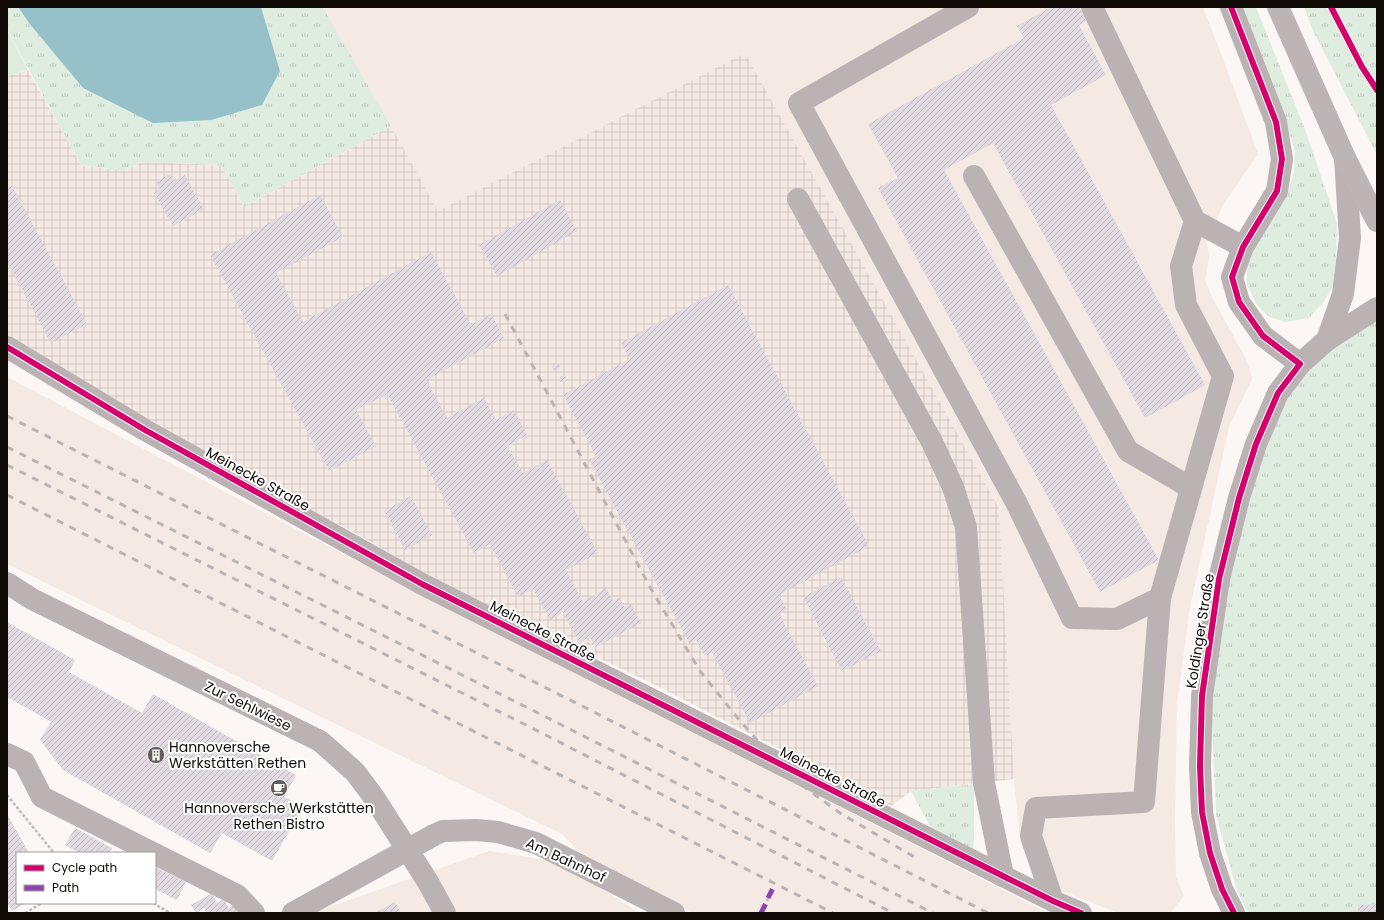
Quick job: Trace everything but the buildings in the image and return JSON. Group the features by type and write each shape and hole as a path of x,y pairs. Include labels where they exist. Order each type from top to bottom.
{"main road":[{"path":"1278,7 1345,158 1377,221"}],"street":[{"path":"968,7 799,103 1017,504 1072,618 1117,619 1160,598"},
{"path":"1092,7 1195,221 1243,247"},
{"path":"1231,7 1276,122 1282,159 1277,191 1243,247 1232,277 1239,302 1263,336 1300,364"},
{"path":"1327,340 1343,294 1350,238 1345,158"},
{"path":"974,176 1128,451 1191,488"},
{"path":"798,199 932,442 953,487 966,527 984,783 1003,876"},
{"path":"1053,901 1031,836 1036,808 1144,802 1160,598 1223,376 1186,305 1181,266 1195,221"},
{"name":"Koldinger Straße","path":"1234,913 1222,889 1210,853 1202,812 1200,766 1202,696 1219,579 1239,498 1256,444 1278,393 1300,364 1327,340 1377,308"},
{"name":"Meinecke Straße","path":"7,347 146,430 422,584 1053,901 1081,913"},
{"name":"Zur Sehlwiese","path":"7,584 32,599 320,741 355,772 373,796 428,882 445,913"},
{"path":"7,754 24,762 42,797 150,852"},
{"name":"Am Bahnhof","path":"294,913 442,831 476,830 498,832 536,843 674,913"},
{"path":"156,855 237,895 254,913"}],"path":[{"path":"7,795 53,852"},
{"path":"25,913 40,904"},
{"path":"155,904 170,913"}],"shaded area":[{"path":"323,7 1203,7 1258,154 1223,205 1207,243 1209,257 1205,280 1212,297 1247,361 1252,379 1229,427 1190,607 1177,704 1175,820 1176,876 1184,896 1170,913 1118,913 1036,881 1020,841 1014,779 999,508 745,53 438,211"},
{"path":"745,53 999,508 1014,779 911,791 891,806 655,685 437,581 353,532 252,480 7,336 7,76 28,70 81,165 123,171 142,162 221,165 244,207 391,126 438,211"},
{"path":"7,377 387,577 1048,913 693,913 581,854 562,834 7,564"},
{"path":"489,851 559,862 640,913 312,913"}],"green space":[{"path":"7,7 18,7 29,23 83,88 280,71 261,7 323,7 391,126 244,207 221,165 142,162 123,171 81,165 7,30"},
{"path":"1239,7 1256,7 1305,129 1337,224 1335,283 1323,303 1309,318 1286,322 1269,317 1257,305 1247,285 1247,267 1254,248 1288,192 1294,172 1295,151 1283,113"},
{"path":"1304,7 1377,7 1377,155 1313,31"},
{"path":"7,30 28,70 7,76"},
{"path":"1377,316 1377,913 1248,913 1236,888 1216,815 1211,702 1228,578 1265,446 1283,398 1337,340"},
{"path":"974,784 973,850 933,832 911,791"}],"water":[{"path":"18,7 261,7 280,71 262,105 211,120 153,123 83,88 29,23"}],"railway":[{"path":"505,314 651,589 700,671 740,721 776,761 799,783 840,813 916,858"},
{"path":"7,416 988,913"},
{"path":"7,447 933,913"},
{"path":"7,465 530,727 893,913"},
{"path":"7,495 833,913"}],"marked path":[{"path":"768,898 773,888"},
{"path":"761,913 767,901"}],"cycle path":[{"path":"1231,7 1276,122 1282,159 1277,191 1243,247 1232,277 1239,302 1263,336 1300,364 1278,393 1256,444 1239,498 1219,579 1202,696 1200,766 1202,812 1210,853 1222,889 1234,913"},
{"path":"1331,7 1362,67 1377,90"},
{"path":"7,347 145,430 422,584 1053,901 1081,913"}],"place":[{"name":"Hannoversche Werkstätten Rethen","path":"156,755"},
{"name":"Hannoversche Werkstätten Rethen Bistro","path":"279,788"}]}
